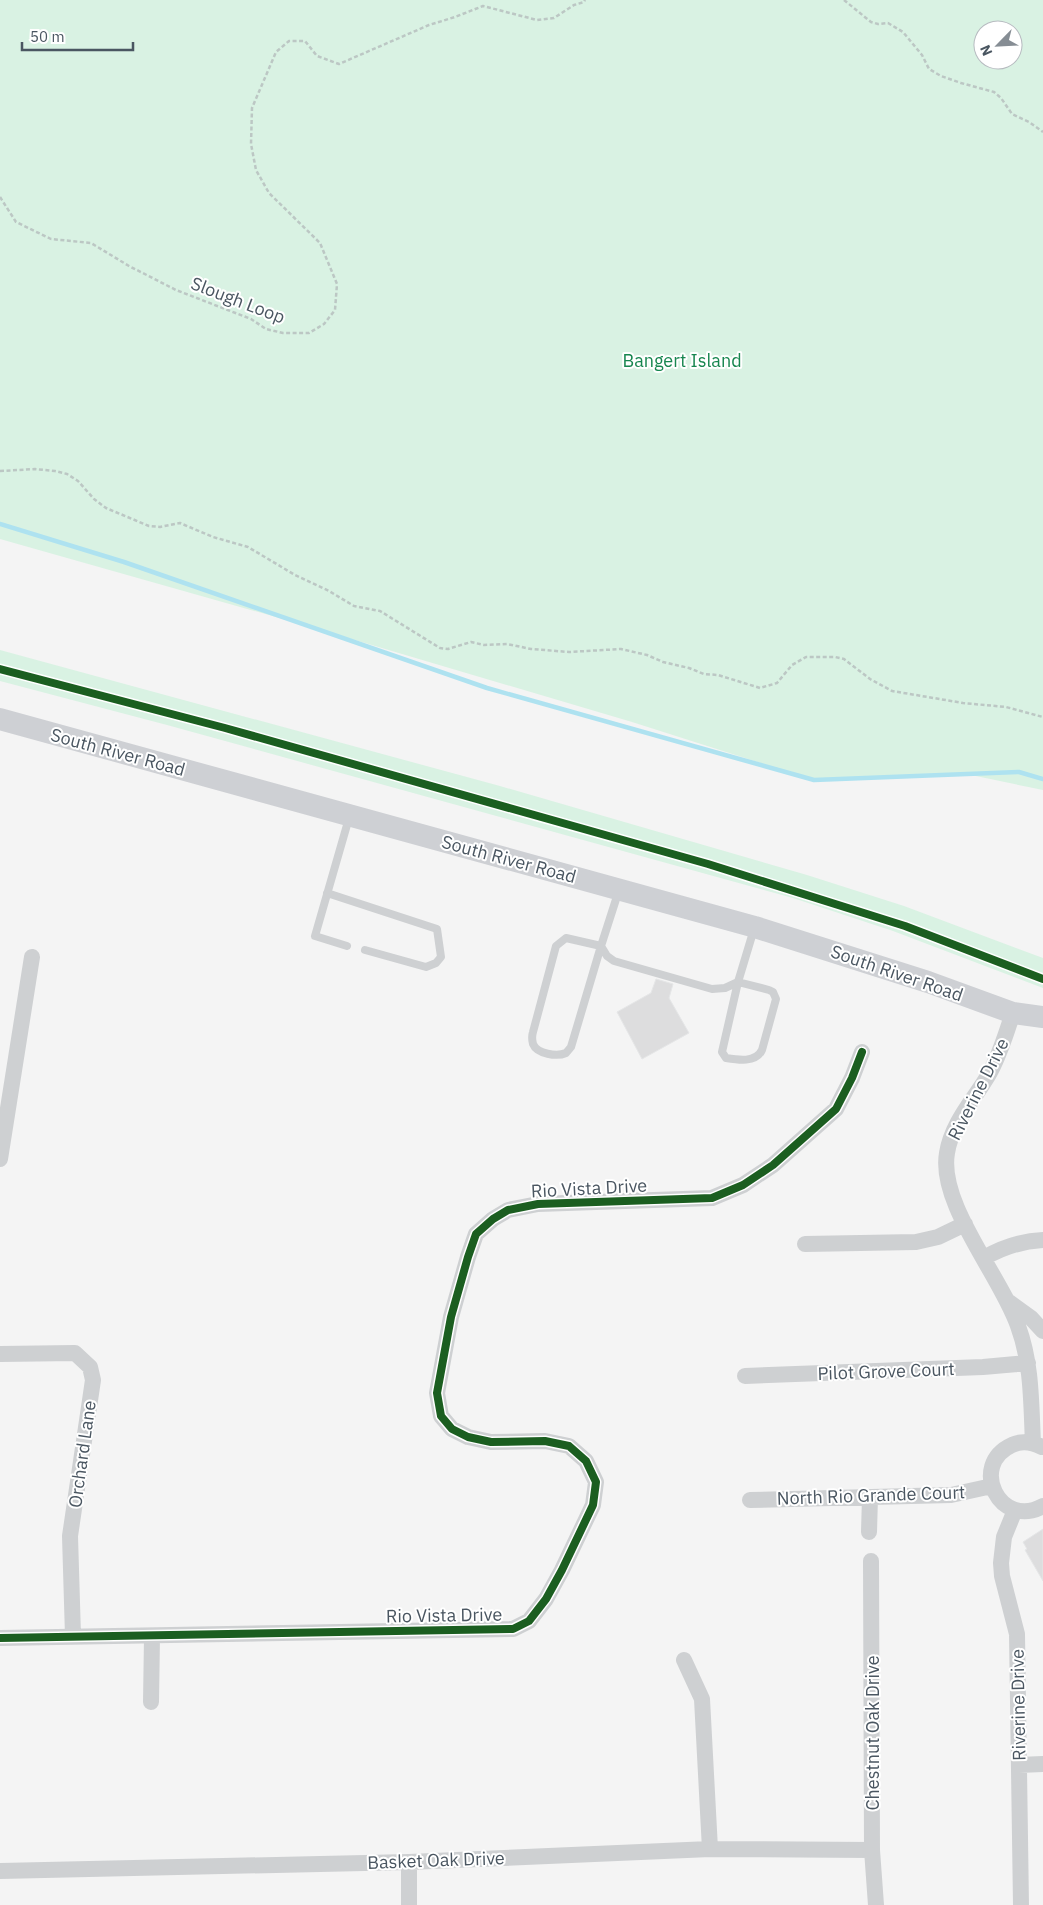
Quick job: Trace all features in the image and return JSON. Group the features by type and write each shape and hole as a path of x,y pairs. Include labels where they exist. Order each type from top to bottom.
{"main road":[{"name":"South River Road","path":"0,719 755,926 928,982 1013,1014 1033,1028 1043,1032"},
{"name":"South River Road","path":"1013,1014 1043,1017"}],"street":[{"path":"0,1159 32,957"},
{"name":"Riverine Drive","path":"1013,1014 990,1072 953,1130 947,1152 946,1176 951,1196 1007,1300 1019,1328 1028,1363 1032,1416 1038,1445"},
{"name":"Rio Vista Drive","path":"0,1638 73,1636 152,1637 513,1629 529,1622 546,1600 562,1570 593,1505 596,1482 586,1461 569,1446 545,1441 491,1442 468,1436 452,1429 441,1416 437,1393 450,1326 476,1234 493,1219 508,1210 538,1204 712,1198 743,1185 773,1165 836,1109 852,1078 862,1052"},
{"path":"805,1244 916,1242 938,1237 965,1224"},
{"path":"984,1258 1002,1248 1020,1242 1043,1240"},
{"name":"Riverine Drive","path":"1007,1300 1032,1318 1043,1331"},
{"name":"Orchard Lane","path":"0,1354 75,1353 90,1367 93,1380 70,1536 73,1636"},
{"name":"Pilot Grove Court","path":"745,1376 983,1368 1028,1363"},
{"path":"1032,1416 1043,1403"},
{"path":"1038,1445 1024,1442 1015,1444 1000,1453 992,1468 992,1486 1002,1502 1015,1510 1028,1511 1043,1506"},
{"name":"North Rio Grande Court","path":"750,1500 952,1495 992,1486"},
{"path":"869,1532 870,1497"},
{"name":"Riverine Drive","path":"1015,1510 1004,1537 1001,1562 1006,1594 1017,1634 1021,1905"},
{"name":"Chestnut Oak Drive","path":"871,1561 872,1850 876,1905"},
{"path":"151,1702 152,1637"},
{"path":"684,1660 702,1699 710,1849"},
{"path":"1019,1765 1043,1764"},
{"name":"Basket Oak Drive","path":"0,1871 409,1862 710,1849 872,1850"},
{"path":"409,1862 409,1905"}],"lane":[{"path":"347,946 315,936 350,816"},
{"path":"619,888 601,946 569,1050 562,1055 538,1050 532,1043 533,1032 556,946 566,938 601,946 607,956 614,961 712,989 725,988 738,982 773,992 776,999 762,1050 753,1059 726,1058 722,1052 738,982 755,926"},
{"path":"327,893 437,928 441,957 436,963 426,967 365,950"}],"path":[{"path":"844,0 871,22 878,24 888,23 903,32 922,55 929,69 961,83 994,92 1001,98 1012,114 1029,122 1043,132"},
{"path":"0,471 35,469 68,474 106,508 149,526 160,527 180,523 213,537 248,547 295,575 354,606 380,611 440,648 448,648 471,642 484,645 507,644 531,649 569,652 621,649 647,655 704,674 718,675 760,688 777,682 792,665 806,658 834,657 844,659 870,679 892,691 963,703 1006,707 1043,717"}],"green space":[{"name":"Bangert Island","path":"0,0 1043,0 1043,790 971,775 814,780 632,722 311,627 0,539"},
{"path":"0,650 500,786 807,875 904,906 1043,958 1043,988 893,931 793,898 167,725 0,681"}],"building":[{"path":"656,979 673,984 669,998 689,1033 642,1059 617,1012 651,993"},
{"path":"1043,1529 1043,1581 1025,1550 1027,1549 1023,1542"}],"waterway":[{"path":"0,524 124,562 487,688 814,780 1019,772 1043,779"}],"cycle path":[{"path":"0,669 225,728 708,864 905,926 1043,979"},
{"path":"0,1638 513,1629 529,1621 546,1599 562,1570 593,1505 596,1482 586,1461 569,1446 545,1441 491,1442 468,1437 452,1429 441,1416 437,1393 451,1317 476,1234 493,1219 508,1210 538,1204 712,1198 743,1185 773,1165 836,1109 852,1078 862,1052"}]}
